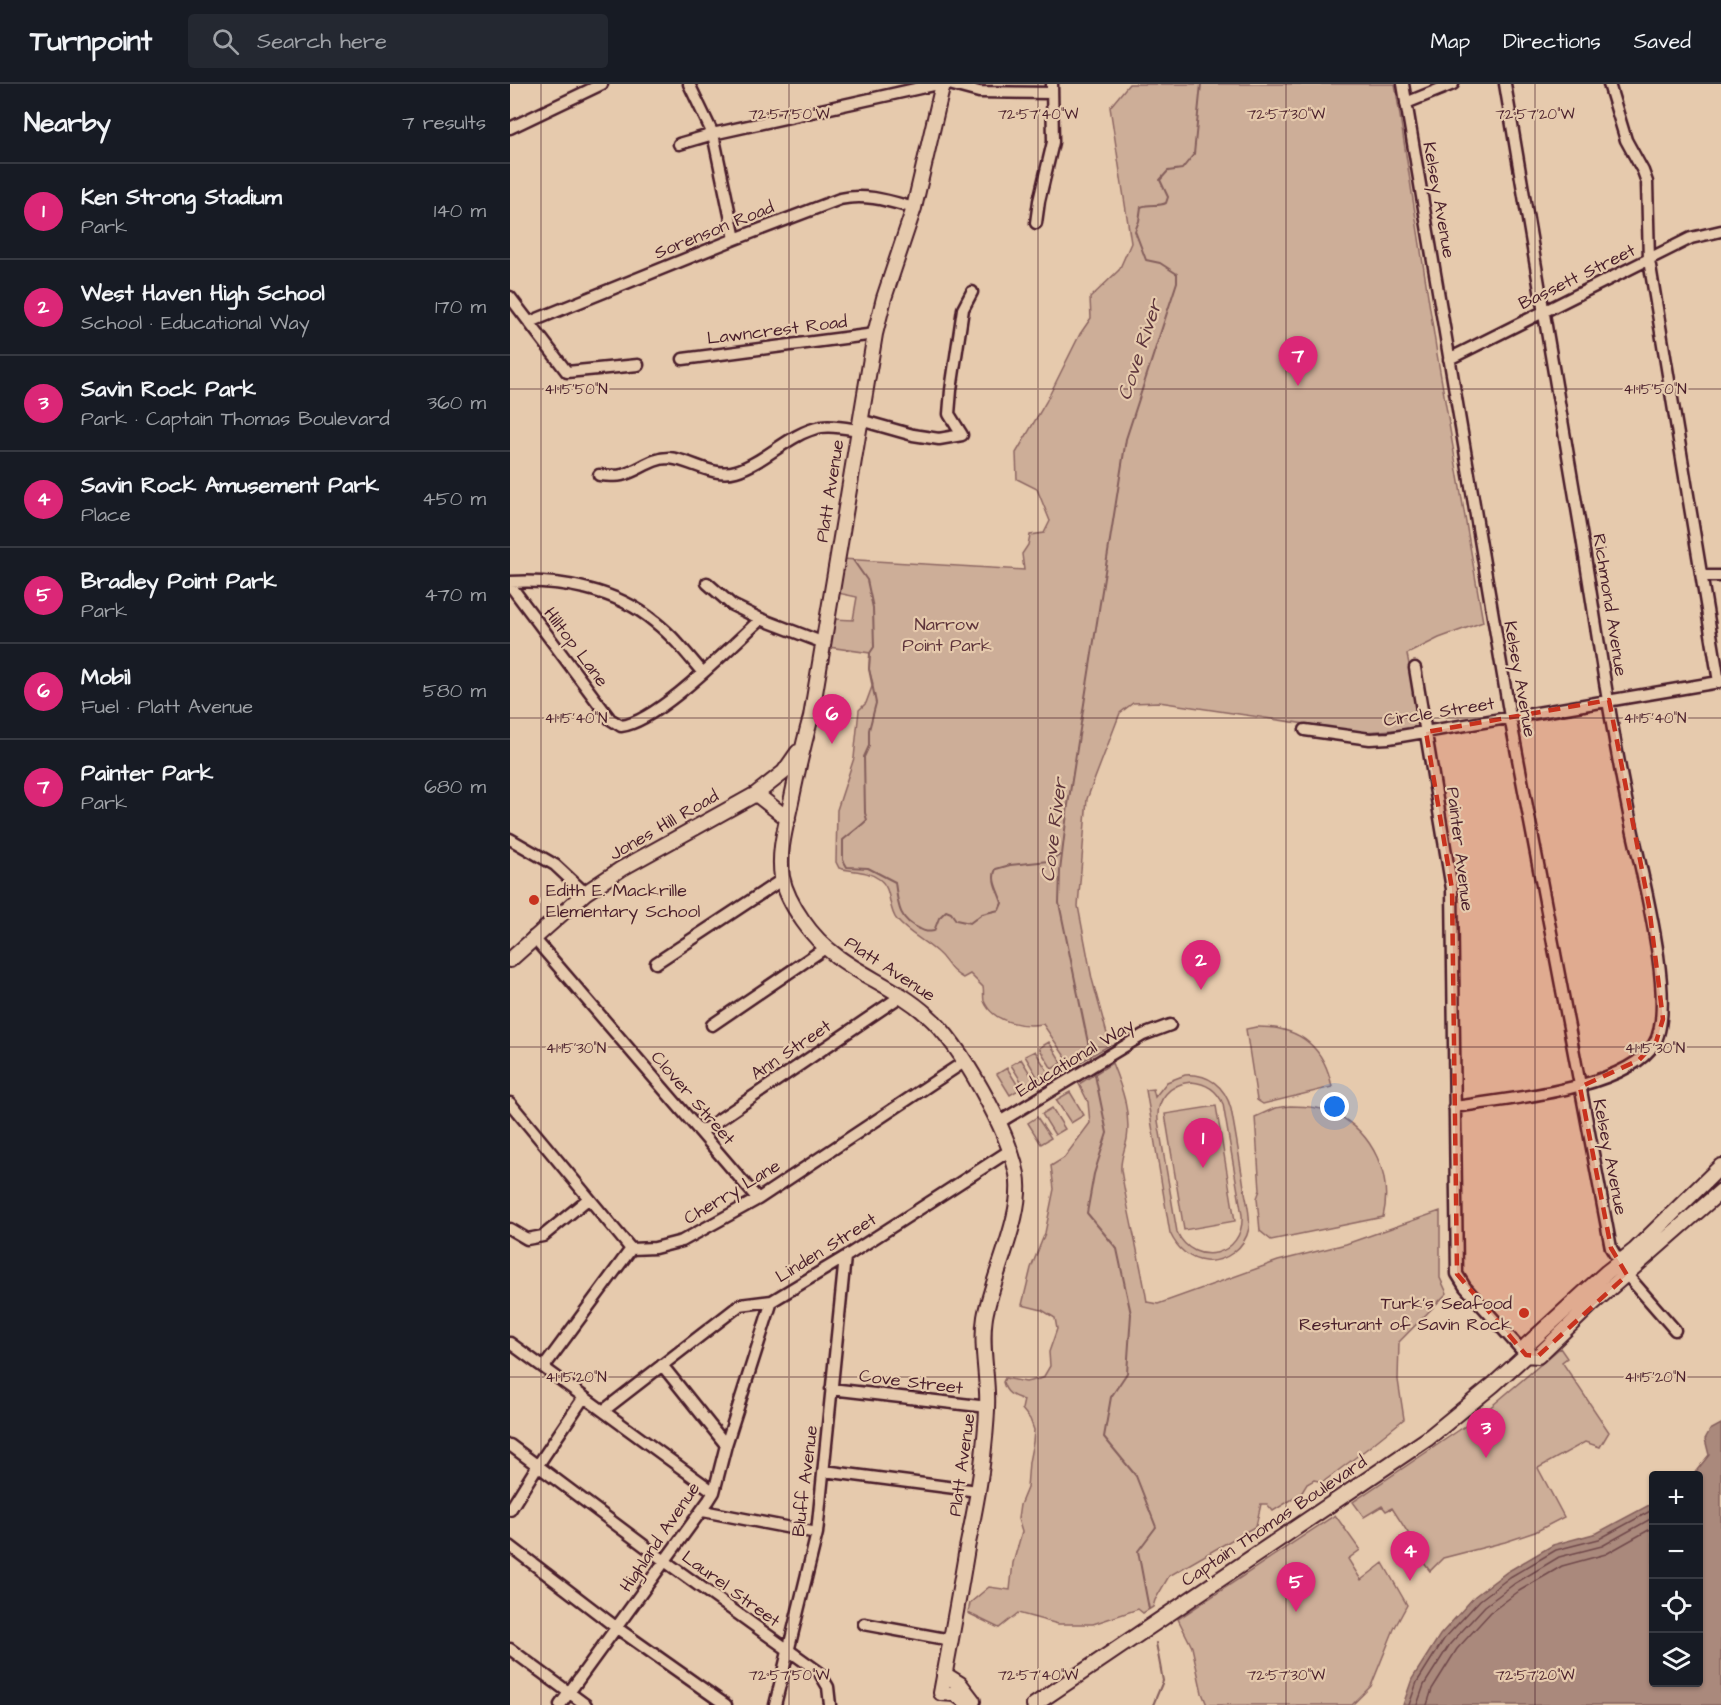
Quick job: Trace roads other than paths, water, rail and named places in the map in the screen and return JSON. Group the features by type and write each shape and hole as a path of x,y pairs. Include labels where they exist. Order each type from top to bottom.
{"main road":[{"name":"Platt Avenue","path":"940,1699 978,1491 988,1407 984,1343 986,1315 1017,1204 1017,1177 998,1123 982,1090 935,1022 912,1002 849,966 825,948 812,933 796,910 783,879 782,848 811,717 875,334 884,298 914,208 943,84"},
{"name":"Jones Hill Road","path":"510,960 533,937 585,893 621,869 756,794 784,772 803,746"},
{"path":"756,794 788,819"},
{"name":"Captain Thomas Boulevard","path":"1623,1269 1635,1250 1721,1166"},
{"name":"Captain Thomas Boulevard","path":"1034,1705 1427,1439 1526,1355 1527,1345 1721,1191"},
{"path":"944,1674 960,1684 972,1698 973,1705"},
{"path":"940,1699 957,1695 973,1705"}],"street":[{"path":"510,128 602,84"},
{"path":"689,84 712,134 735,239"},
{"path":"679,144 712,134 938,84"},
{"path":"949,84 979,92 1052,88 1053,142 1036,223"},
{"name":"Kelsey Avenue","path":"1403,84 1510,717 1611,1248 1623,1269"},
{"path":"1406,103 1453,84"},
{"name":"Richmond Avenue","path":"1454,1107 1580,1086 1611,1076 1639,1060 1656,1042 1663,1019 1662,985 1649,906 1609,700 1505,84"},
{"path":"1609,84 1626,140 1647,182 1649,260 1702,576 1721,576"},
{"name":"Sorenson Road","path":"530,322 735,239 851,196 873,197 914,208"},
{"name":"Bassett Street","path":"1449,359 1691,238 1721,231"},
{"path":"599,475 621,476 662,459 677,460 716,472 730,472 744,468 813,429 831,426 859,425 939,439 962,435 949,414 963,309 972,292"},
{"path":"510,297 567,372 638,365"},
{"name":"Lawncrest Road","path":"683,359 875,334"},
{"name":"Circle Street","path":"1305,730 1370,739 1389,738 1719,682 1702,576"},
{"path":"510,584 547,581 570,584 622,601 655,622 703,673"},
{"path":"707,583 732,604 761,619 824,644"},
{"name":"Hilltop Lane","path":"510,584 615,724 626,725 660,708 703,673 761,619"},
{"name":"Painter Avenue","path":"1415,668 1452,889 1457,1274 1465,1287 1526,1355"},
{"path":"510,839 549,861 585,893"},
{"path":"656,963 783,879"},
{"name":"Clover Street","path":"533,937 758,1199"},
{"path":"712,1025 825,948"},
{"name":"Ann Street","path":"701,1132 901,996"},
{"name":"Educational Way","path":"998,1123 1143,1035 1170,1025"},
{"name":"Cherry Lane","path":"631,1249 655,1248 682,1241 758,1199 964,1062"},
{"path":"510,1103 631,1249 544,1368"},
{"name":"Linden Street","path":"603,1412 740,1305 754,1301 772,1301 845,1257 1009,1151"},
{"path":"510,1229 527,1239 543,1236 588,1199"},
{"name":"Bluff Avenue","path":"775,1705 817,1533 845,1257"},
{"path":"1623,1269 1675,1330"},
{"name":"Highland Avenue","path":"560,1705 703,1511 714,1492 726,1445 772,1301"},
{"path":"510,1343 714,1492"},
{"path":"662,1365 726,1445"},
{"name":"Cove Street","path":"831,1389 988,1407"},
{"path":"510,1510 584,1397"},
{"name":"Laurel Street","path":"510,1445 666,1562 819,1672 825,1680 830,1705"},
{"path":"824,1471 978,1491"},
{"path":"703,1511 817,1533"},
{"path":"510,1546 617,1628 726,1705"},
{"path":"864,1624 951,1640"},
{"path":"510,1649 586,1705"}],"water":[{"path":"1721,1424 1721,1705 1403,1705 1412,1679 1440,1635 1475,1596 1507,1572 1553,1545 1597,1533 1649,1505 1649,1687 1703,1687 1703,1471 1696,1471 1709,1455 1705,1439 1710,1430"}],"waterway":[{"name":"Cove River","path":"1092,1062 1059,903 1060,871 1068,805 1126,439 1177,282 1177,274 1160,263 1146,260 1135,231 1141,207 1166,203 1168,197 1160,180 1168,171 1182,169 1194,154 1201,84"},
{"path":"853,560 867,580 873,608 874,647 870,653 869,669 876,703 869,730 869,746 864,757 867,820 843,840 843,860 847,867 868,868 895,882 898,904 903,916 923,931 930,932 934,931 939,918 946,911 951,913 956,920 970,923 982,914 999,910 1002,903 994,882 996,869 1010,865 1049,861 1062,854"},
{"name":"Cove River","path":"1094,1070 1107,1133 1094,1174 1087,1213 1117,1249 1131,1314 1127,1373 1111,1397 1104,1437 1136,1476 1156,1527 1138,1551 1149,1609"},
{"name":"Cove River","path":"1153,1705 1163,1681 1156,1643"}],"place":[{"name":"Painter Park","path":"1298,386"},
{"name":"Mobil","path":"832,744"},
{"name":"Edith E. Mackrille Elementary School","path":"534,900"},
{"name":"West Haven High School","path":"1201,990"},
{"name":"Ken Strong Stadium","path":"1203,1168"},
{"name":"Turk's Seafood Resturant of Savin Rock","path":"1524,1313"},
{"name":"Savin Rock Park","path":"1486,1458"},
{"name":"Savin Rock Amusement Park","path":"1410,1581"},
{"name":"Bradley Point Park","path":"1296,1612"}],"park label":[{"name":"Narrow Point Park","path":"947,634"}]}
